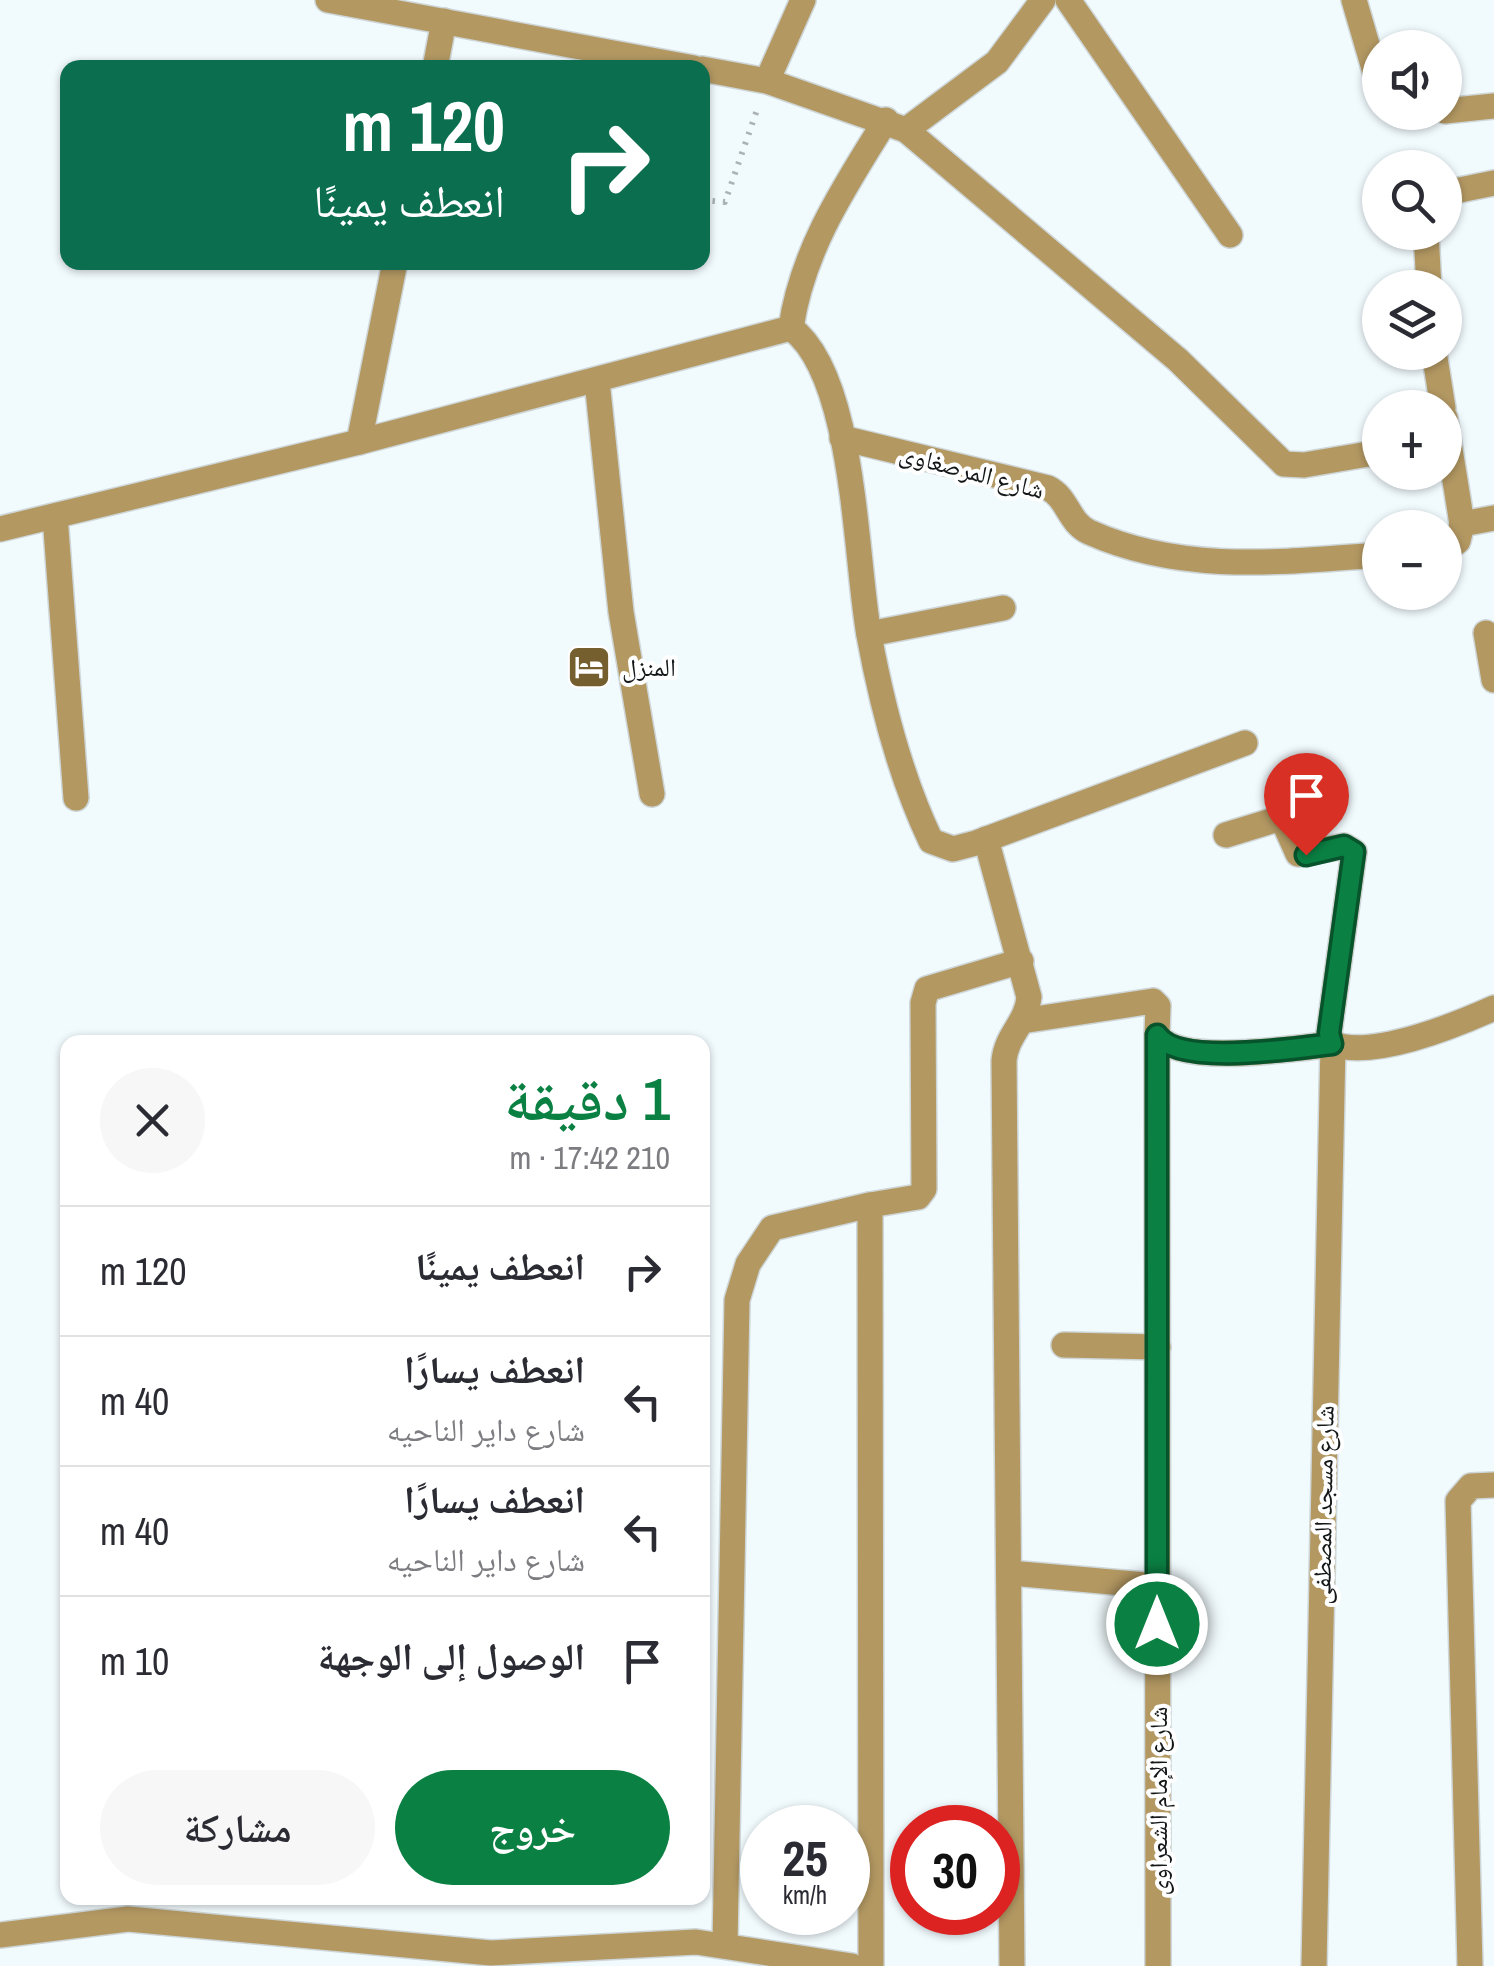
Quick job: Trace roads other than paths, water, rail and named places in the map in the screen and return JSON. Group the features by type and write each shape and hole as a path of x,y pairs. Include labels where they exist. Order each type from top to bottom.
{"street":[{"path":"328,0 651,60"},
{"path":"767,81 803,0"},
{"path":"790,328 795,296 832,206 896,125 997,62 1043,0"},
{"path":"1068,0 1230,235"},
{"path":"1354,0 1363,30"},
{"path":"436,60 444,21"},
{"path":"710,70 767,81 896,125 1178,360 1273,457 1284,464 1304,465 1362,455"},
{"path":"1462,109 1494,106"},
{"path":"1462,190 1494,183"},
{"path":"359,442 393,270"},
{"path":"0,529 359,442 790,328"},
{"path":"790,328 803,337 834,395 869,634 909,795 931,841 953,849 986,839 1245,743"},
{"path":"598,381 621,612 652,794"},
{"name":"شارع المرصغاوى","path":"842,438 1048,488 1060,496 1072,517 1087,531 1192,560 1248,564 1362,556"},
{"path":"54,516 76,798"},
{"path":"1462,524 1494,518"},
{"path":"869,634 1003,608"},
{"path":"1486,633 1494,680"},
{"name":"شارع مسجد المصطفى","path":"1226,835 1278,819 1284,822 1298,854 1344,846 1354,852 1329,1033 1332,1044 1314,1966"},
{"path":"986,839 1029,997 1022,1021 1006,1042 1004,1061 1012,1966"},
{"path":"725,1945 737,1300 748,1264 772,1228 918,1197 924,1189 926,989 1022,961"},
{"path":"1022,1021 1154,1001 1158,1006 1157,1035 1168,1045 1227,1053 1332,1044 1358,1046 1426,1034 1494,1008"},
{"name":"شارع الإمام الشعراوى","path":"1157,1035 1158,1966"},
{"path":"870,1205 871,1966"},
{"path":"1064,1345 1158,1347"},
{"path":"1470,1966 1458,1501 1471,1486 1494,1485"},
{"path":"1010,1573 1157,1586"},
{"path":"0,1935 128,1918 491,1954 586,1950 645,1942 725,1945 852,1966"}],"place":[{"name":"المنزل","path":"589,667"}]}
